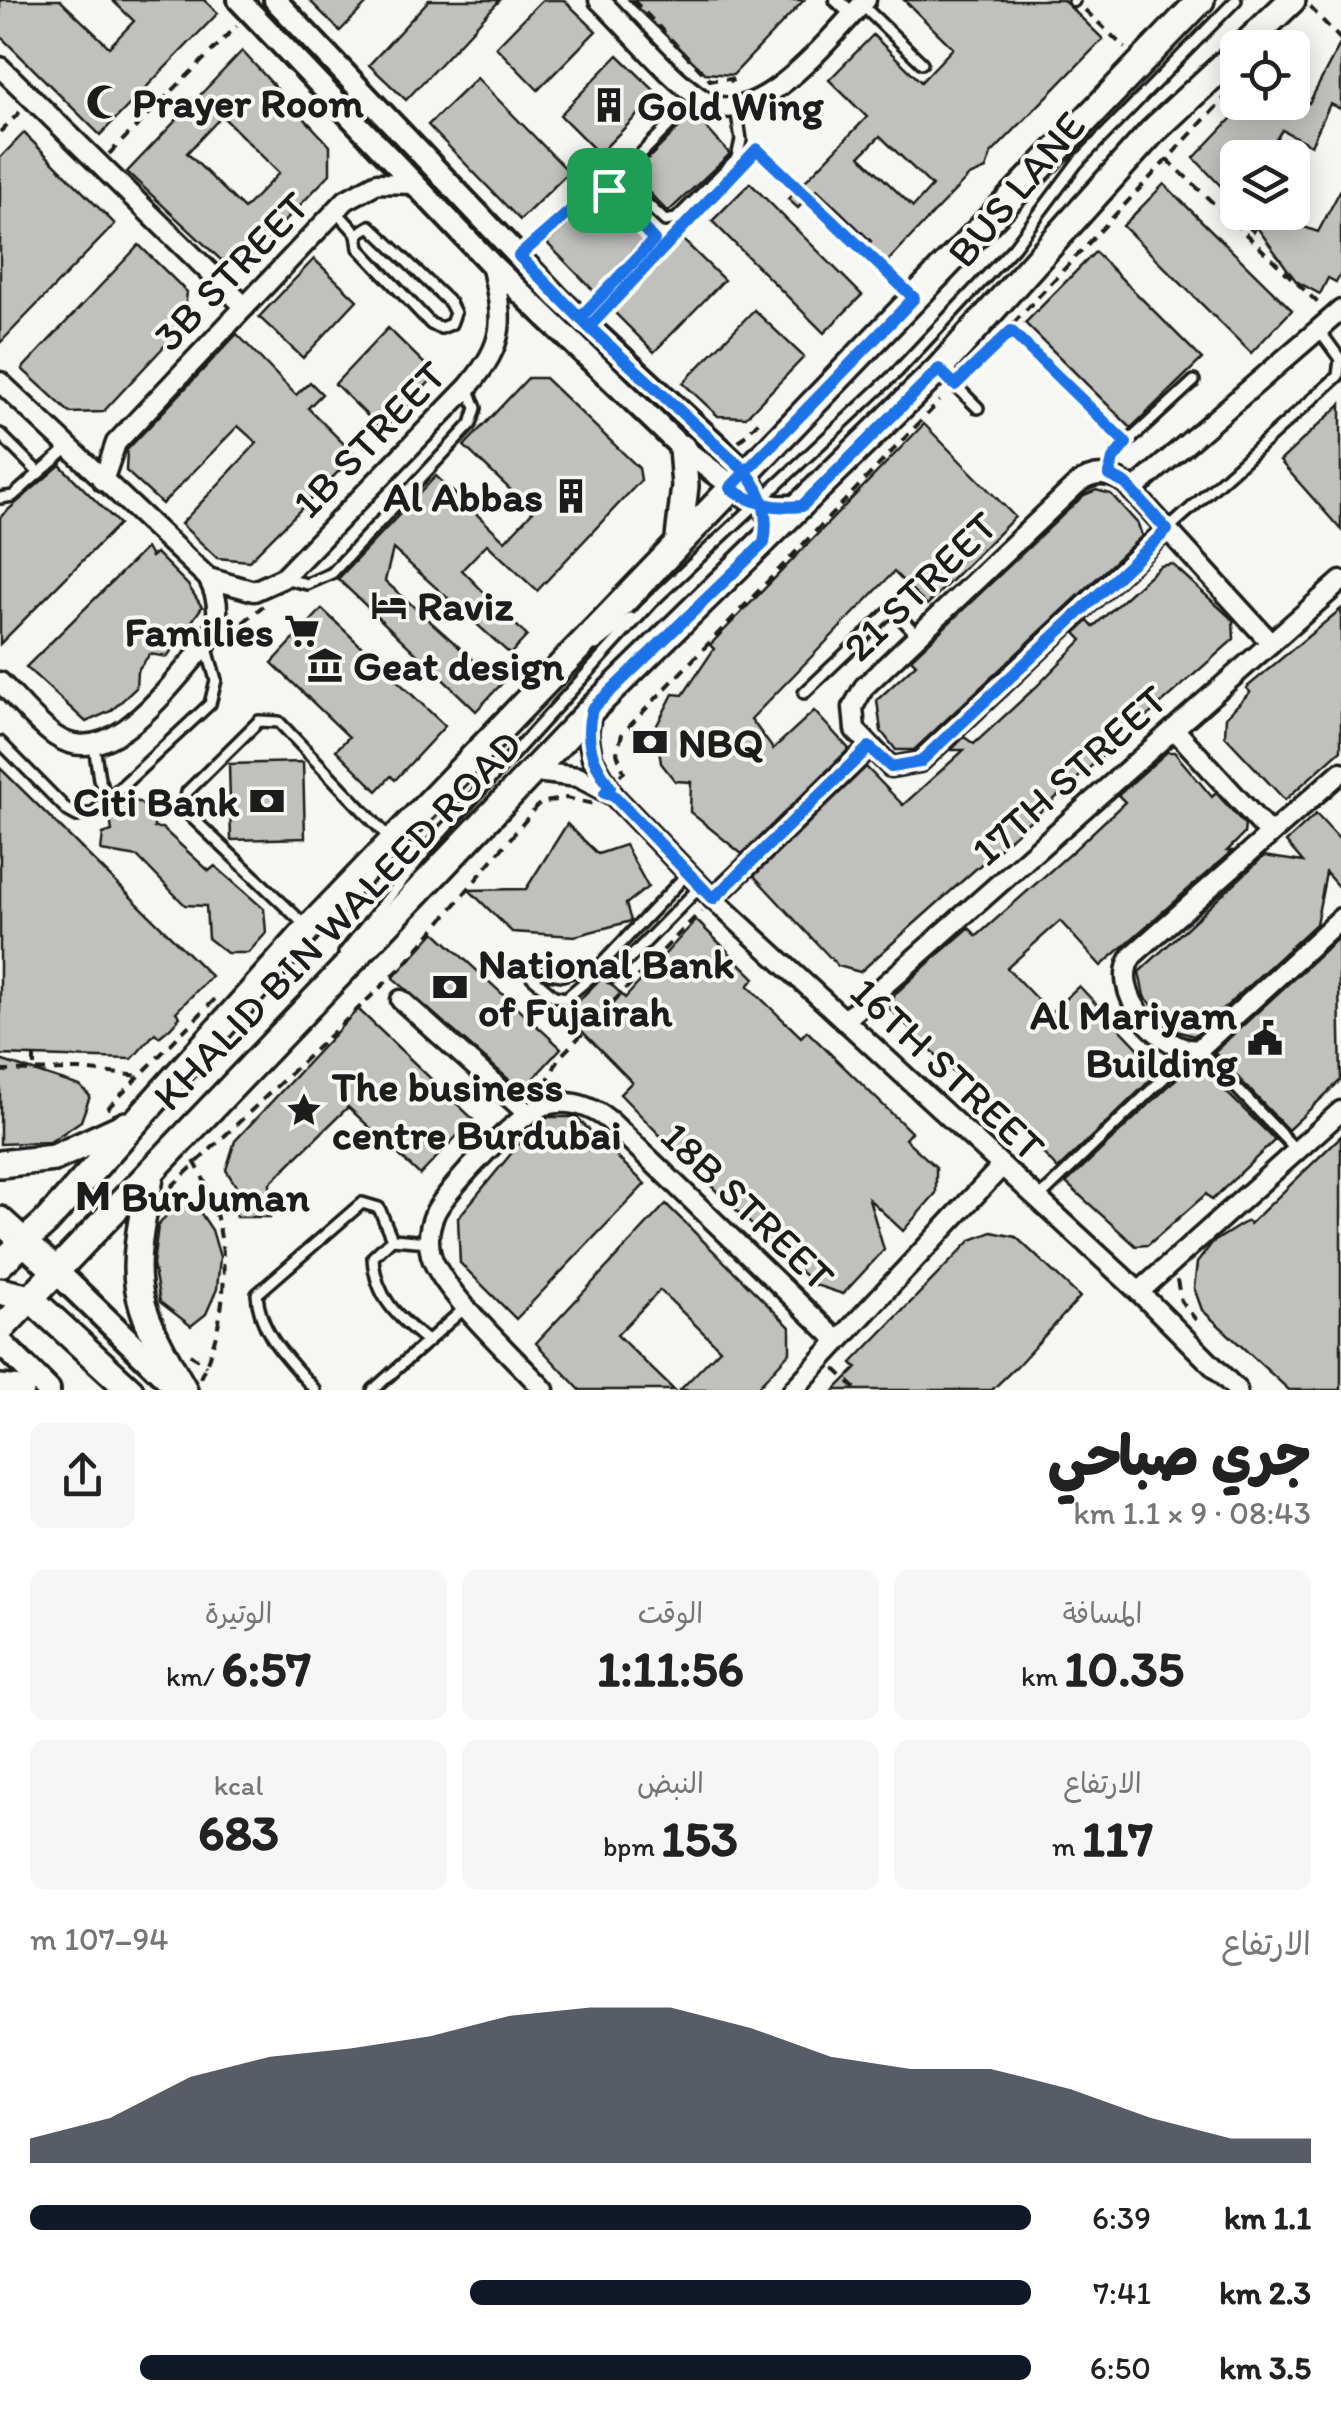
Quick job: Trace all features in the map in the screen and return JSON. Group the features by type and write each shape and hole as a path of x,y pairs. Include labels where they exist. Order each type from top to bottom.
{"main road":[{"name":"KHALID BIN WALEED ROAD","path":"0,1264 139,1118 309,928 1201,0"},
{"name":"KHALID BIN WALEED ROAD","path":"1266,30 1301,3"},
{"name":"KHALID BIN WALEED ROAD","path":"0,1330 56,1271 160,1182 302,1013 592,709 802,506 947,377 1152,132 1220,69"},
{"path":"680,538 685,486 682,448"},
{"path":"0,1164 54,1158 139,1118"},
{"path":"160,1182 134,1275 150,1331 182,1390"},
{"path":"0,1220 182,1390"},
{"path":"0,1291 30,1298 130,1390"},
{"path":"0,1342 48,1390"},
{"path":"0,1388 21,1390"}],"street":[{"path":"275,0 738,480 762,503 802,506"},
{"path":"599,0 698,96 714,105 737,107 770,94 860,6"},
{"path":"837,0 860,6"},
{"path":"244,6 491,264 682,448 738,480"},
{"path":"0,68 245,307"},
{"name":"3B STREET","path":"103,480 116,443 336,210 366,187 389,182 414,184"},
{"name":"1B STREET","path":"276,583 488,363 502,328 491,264"},
{"path":"1132,491 1331,319"},
{"path":"0,382 208,578 239,591 276,583"},
{"path":"72,451 116,443"},
{"path":"1109,475 1132,491 1271,643"},
{"name":"21 STREET","path":"869,747 854,730 857,696 1076,485 1093,476 1109,475"},
{"path":"762,503 764,543"},
{"path":"700,886 869,747 891,767 920,762 1167,530"},
{"path":"0,682 56,736 94,745 124,732 210,639 218,604 208,578"},
{"name":"17TH STREET","path":"844,1021 1341,581"},
{"name":"16TH STREET","path":"592,709 589,746 610,792 700,886 1139,1292 1236,1390"},
{"path":"1174,729 1270,834"},
{"name":"16TH STREET","path":"535,772 578,777 610,792"},
{"path":"1341,772 1133,956 1124,971 1128,998 1169,1043 1196,1050 1341,918"},
{"path":"402,1000 532,1111 448,1196 430,1225 429,1242 440,1274 544,1390"},
{"name":"18B STREET","path":"532,1111 575,1104 610,1121 838,1342"},
{"path":"1139,1292 1341,1111"},
{"path":"793,1390 1000,1167"}],"lane":[{"name":"BUS LANE","path":"302,1013 358,933 433,842 653,600 762,503 897,372 1014,248 1077,163 1236,0"},
{"path":"860,6 922,63"},
{"path":"698,96 623,172 625,182 665,222 676,219 737,158 741,140 737,107"},
{"path":"519,256 594,190 609,190 654,240 580,318"},
{"path":"336,210 357,234 359,248 430,324 441,328 451,324 454,308 380,231 370,226 357,234"},
{"path":"1167,530 1338,376 1331,319"},
{"path":"947,377 978,408"},
{"path":"1109,475 1113,459 1126,443 1194,381"},
{"path":"276,583 307,584 332,573 471,424 476,408 468,387"},
{"path":"0,434 39,473"},
{"path":"0,498 13,496 72,451"},
{"path":"529,698 653,600"},
{"path":"804,693 888,613 898,616 918,636"},
{"path":"0,742 72,814 88,816 210,704 216,680 210,639"},
{"path":"309,928 184,810 187,792 259,721 278,722 393,842"},
{"path":"94,745 99,778 108,799"},
{"path":"594,972 537,971 532,977 554,996 566,998 700,886"},
{"path":"611,977 700,886"},
{"path":"1037,1200 1196,1050 1297,1150"},
{"path":"315,1390 271,1337 260,1317 257,1294 362,1203 380,1208 392,1239"},
{"path":"428,1342 385,1301 376,1280 373,1257 392,1239 429,1242"},
{"path":"373,1390 467,1306"}],"path":[{"path":"633,0 710,80 731,78 737,107 757,149 914,298"},
{"path":"1074,0 1140,62"},
{"path":"1301,3 1341,40"},
{"path":"99,164 244,6"},
{"path":"0,132 32,99"},
{"path":"160,1182 194,1161 406,962 540,803 566,798 592,807 610,792 624,772 616,753 622,734 947,377 1011,331 1220,103"},
{"path":"1167,159 1331,319"},
{"path":"1011,331 1126,443"},
{"path":"210,639 232,634 272,598 276,583"},
{"path":"532,1111 560,1057 700,886"},
{"path":"104,1111 217,996 235,987 252,990"},
{"path":"34,1056 34,1070"},
{"path":"0,1071 140,1076 171,1081"},
{"path":"194,1161 214,1203 222,1247 220,1315 206,1366 194,1390"},
{"path":"1178,1276 1181,1302 1202,1322 1186,1340"},
{"path":"181,1344 206,1366"},
{"path":"823,1357 857,1390"}],"building":[{"path":"0,0 60,0 109,47 134,21 112,0 204,0 218,13 100,135 0,36"},
{"path":"309,0 370,0 340,31"},
{"path":"429,0 500,0 406,100 369,65"},
{"path":"542,0 564,0 596,31 538,90 496,47"},
{"path":"629,0 804,0 733,75 705,73"},
{"path":"904,0 1063,0 1103,39 991,154 986,169 969,176 885,264 867,246 871,241 817,189 798,208 788,199 867,117 829,80 873,35 921,82 953,48","holes":["880,136 932,186 913,207 860,156"]},
{"path":"1341,42 1341,109 1330,104 1311,145 1310,140 1282,130 1276,140 1220,140 1220,185 1194,158 1230,120 1310,120 1310,101"},
{"path":"242,51 330,146 330,174 247,260 221,260 127,172","holes":["222,116 279,173 244,209 187,153"]},
{"name":"Gold Wing","path":"618,55 658,94 599,154 560,115"},
{"path":"477,78 569,172 520,220 428,125"},
{"path":"693,113 730,154 668,212 632,175"},
{"path":"24,133 115,224 0,343 0,158"},
{"path":"750,183 862,295 824,333 712,221"},
{"path":"1164,184 1292,310 1251,353 1123,226"},
{"path":"1341,189 1341,273 1336,282 1328,278 1320,294 1296,281 1259,230 1318,232"},
{"path":"606,197 643,239 594,291 547,243 597,198"},
{"path":"681,238 724,280 654,352 605,303 657,248 664,255"},
{"path":"139,245 187,292 183,326 103,412 70,413 22,369"},
{"path":"1095,252 1202,359 1131,428 1025,323"},
{"path":"314,259 357,300 303,358 259,317"},
{"path":"754,310 804,357 746,417 718,416 683,383"},
{"path":"388,328 436,375 383,431 335,384"},
{"path":"237,334 296,395 310,382 322,394 308,408 355,455 249,561 217,558 181,524 257,443 238,426 162,504 126,471 127,450"},
{"path":"528,378 545,378 639,468 641,480 537,591 487,544 462,570 527,636 510,654 393,549 385,581 488,673 494,667 506,679 476,711 338,579 436,476 505,541 533,511 464,446"},
{"path":"1341,404 1341,530 1280,461"},
{"path":"924,424 1015,517 927,605 894,572 751,719 773,749 814,711 849,749 742,854 690,812 691,782 675,781 661,763 656,727 673,694 683,695 714,649 710,645"},
{"path":"60,465 119,524 0,644 0,517"},
{"path":"1096,490 1111,494 1138,524 1142,536 914,750 896,750 881,731 877,700 916,664 911,659 1084,495"},
{"path":"146,548 151,557 156,553 188,585 202,607 167,657 150,654 137,671 136,688 111,711 86,722 26,667"},
{"path":"1172,564 1233,620 1234,639 860,972 838,966 754,876 866,767 903,805 964,750 951,750 964,737 974,744 1036,687 1082,640 1075,633 1088,621 1093,627 1160,566"},
{"path":"322,609 445,726 395,780 391,776 377,791 336,750 349,737 272,663"},
{"path":"1341,609 1341,750 1285,800 1225,736 1226,717 1250,692 1246,688"},
{"path":"1167,752 1174,752 1212,797 1216,793 1245,825 1244,834 1227,851 1232,851 1101,966 1060,921 1007,968 1050,1013 1079,986 1160,1071 1058,1169 961,1068 955,1074 890,1009 895,994 934,958 969,928 977,936 1075,849 1125,802 1118,795"},
{"name":"Citi Bank","path":"303,762 305,838 231,840 229,764"},
{"path":"0,768 211,976 176,1012 180,1017 170,1028 159,1037 155,1033 132,1059 0,1055"},
{"path":"126,801 139,802 154,815 154,828 162,828 209,871 215,866 264,909 266,933 248,953 227,953 208,938 206,906 185,905 138,857 101,851 103,834 112,831 110,818"},
{"path":"1316,814 1341,841 1341,890 1326,873 1316,924 1194,1036 1176,1031 1144,996 1139,972 1264,856 1303,862 1286,842"},
{"path":"567,824 598,854 625,845 648,887 626,904 631,921 575,936 512,932 469,890 526,889"},
{"path":"696,920 755,978 748,986 801,1037 807,1031 911,1132 905,1139 936,1167 936,1193 903,1231 869,1199 884,1250 843,1294 815,1285 687,1163 620,1094 632,1082 565,1014 603,976 625,998"},
{"path":"435,932 561,1048 522,1091 393,978"},
{"path":"1338,938 1341,1080 1288,1130 1214,1052"},
{"path":"358,1009 473,1119 420,1175 348,1107 270,1183 270,1217 236,1217 236,1186 226,1170 235,1141"},
{"path":"0,1060 80,1086 90,1096 81,1121 50,1142 0,1144"},
{"path":"1195,1061 1275,1140 1212,1200 1206,1194 1148,1245 1136,1246 1066,1183"},
{"path":"549,1117 576,1117 645,1184 516,1319 460,1263 458,1218 534,1126"},
{"path":"1341,1136 1341,1390 1289,1390 1202,1310 1194,1288 1197,1263 1212,1243 1247,1221 1250,1224"},
{"path":"190,1197 212,1230 220,1257 217,1289 206,1314 191,1326 160,1302 153,1264 158,1226 177,1202"},
{"path":"666,1204 790,1327 790,1352 755,1390 680,1390 720,1349 660,1290 617,1335 674,1390 580,1390 536,1343"},
{"path":"992,1232 1016,1237 1080,1297 1017,1366 992,1390 835,1390 857,1368 852,1363 971,1240"}],"place":[{"name":"Prayer Room","path":"104,102"},
{"name":"Gold Wing","path":"609,105"},
{"name":"Al Abbas","path":"571,496"},
{"name":"Raviz","path":"389,605"},
{"name":"Families","path":"302,631"},
{"name":"Geat design","path":"325,665"},
{"name":"NBQ","path":"650,742"},
{"name":"Citi Bank","path":"267,801"},
{"name":"National Bank of Fujairah","path":"450,987"},
{"name":"Al Mariyam Building","path":"1265,1038"},
{"name":"The business centre Burdubai","path":"304,1110"},
{"name":"BurJuman","path":"93,1196"}],"route":[{"path":"609,190 594,190 519,256 558,298 589,327 757,149 914,298 787,431 746,472 730,488 741,496 765,505 777,507 802,506 939,369 955,385 1011,331 1126,443 1113,459 1109,475 1126,484 1167,530 920,762 901,769 891,767 869,747 713,899 614,796 605,793 610,787 592,758 589,721 592,709 764,543 767,518 765,505 760,493 746,472 589,327 580,318 654,240 609,190"}]}
